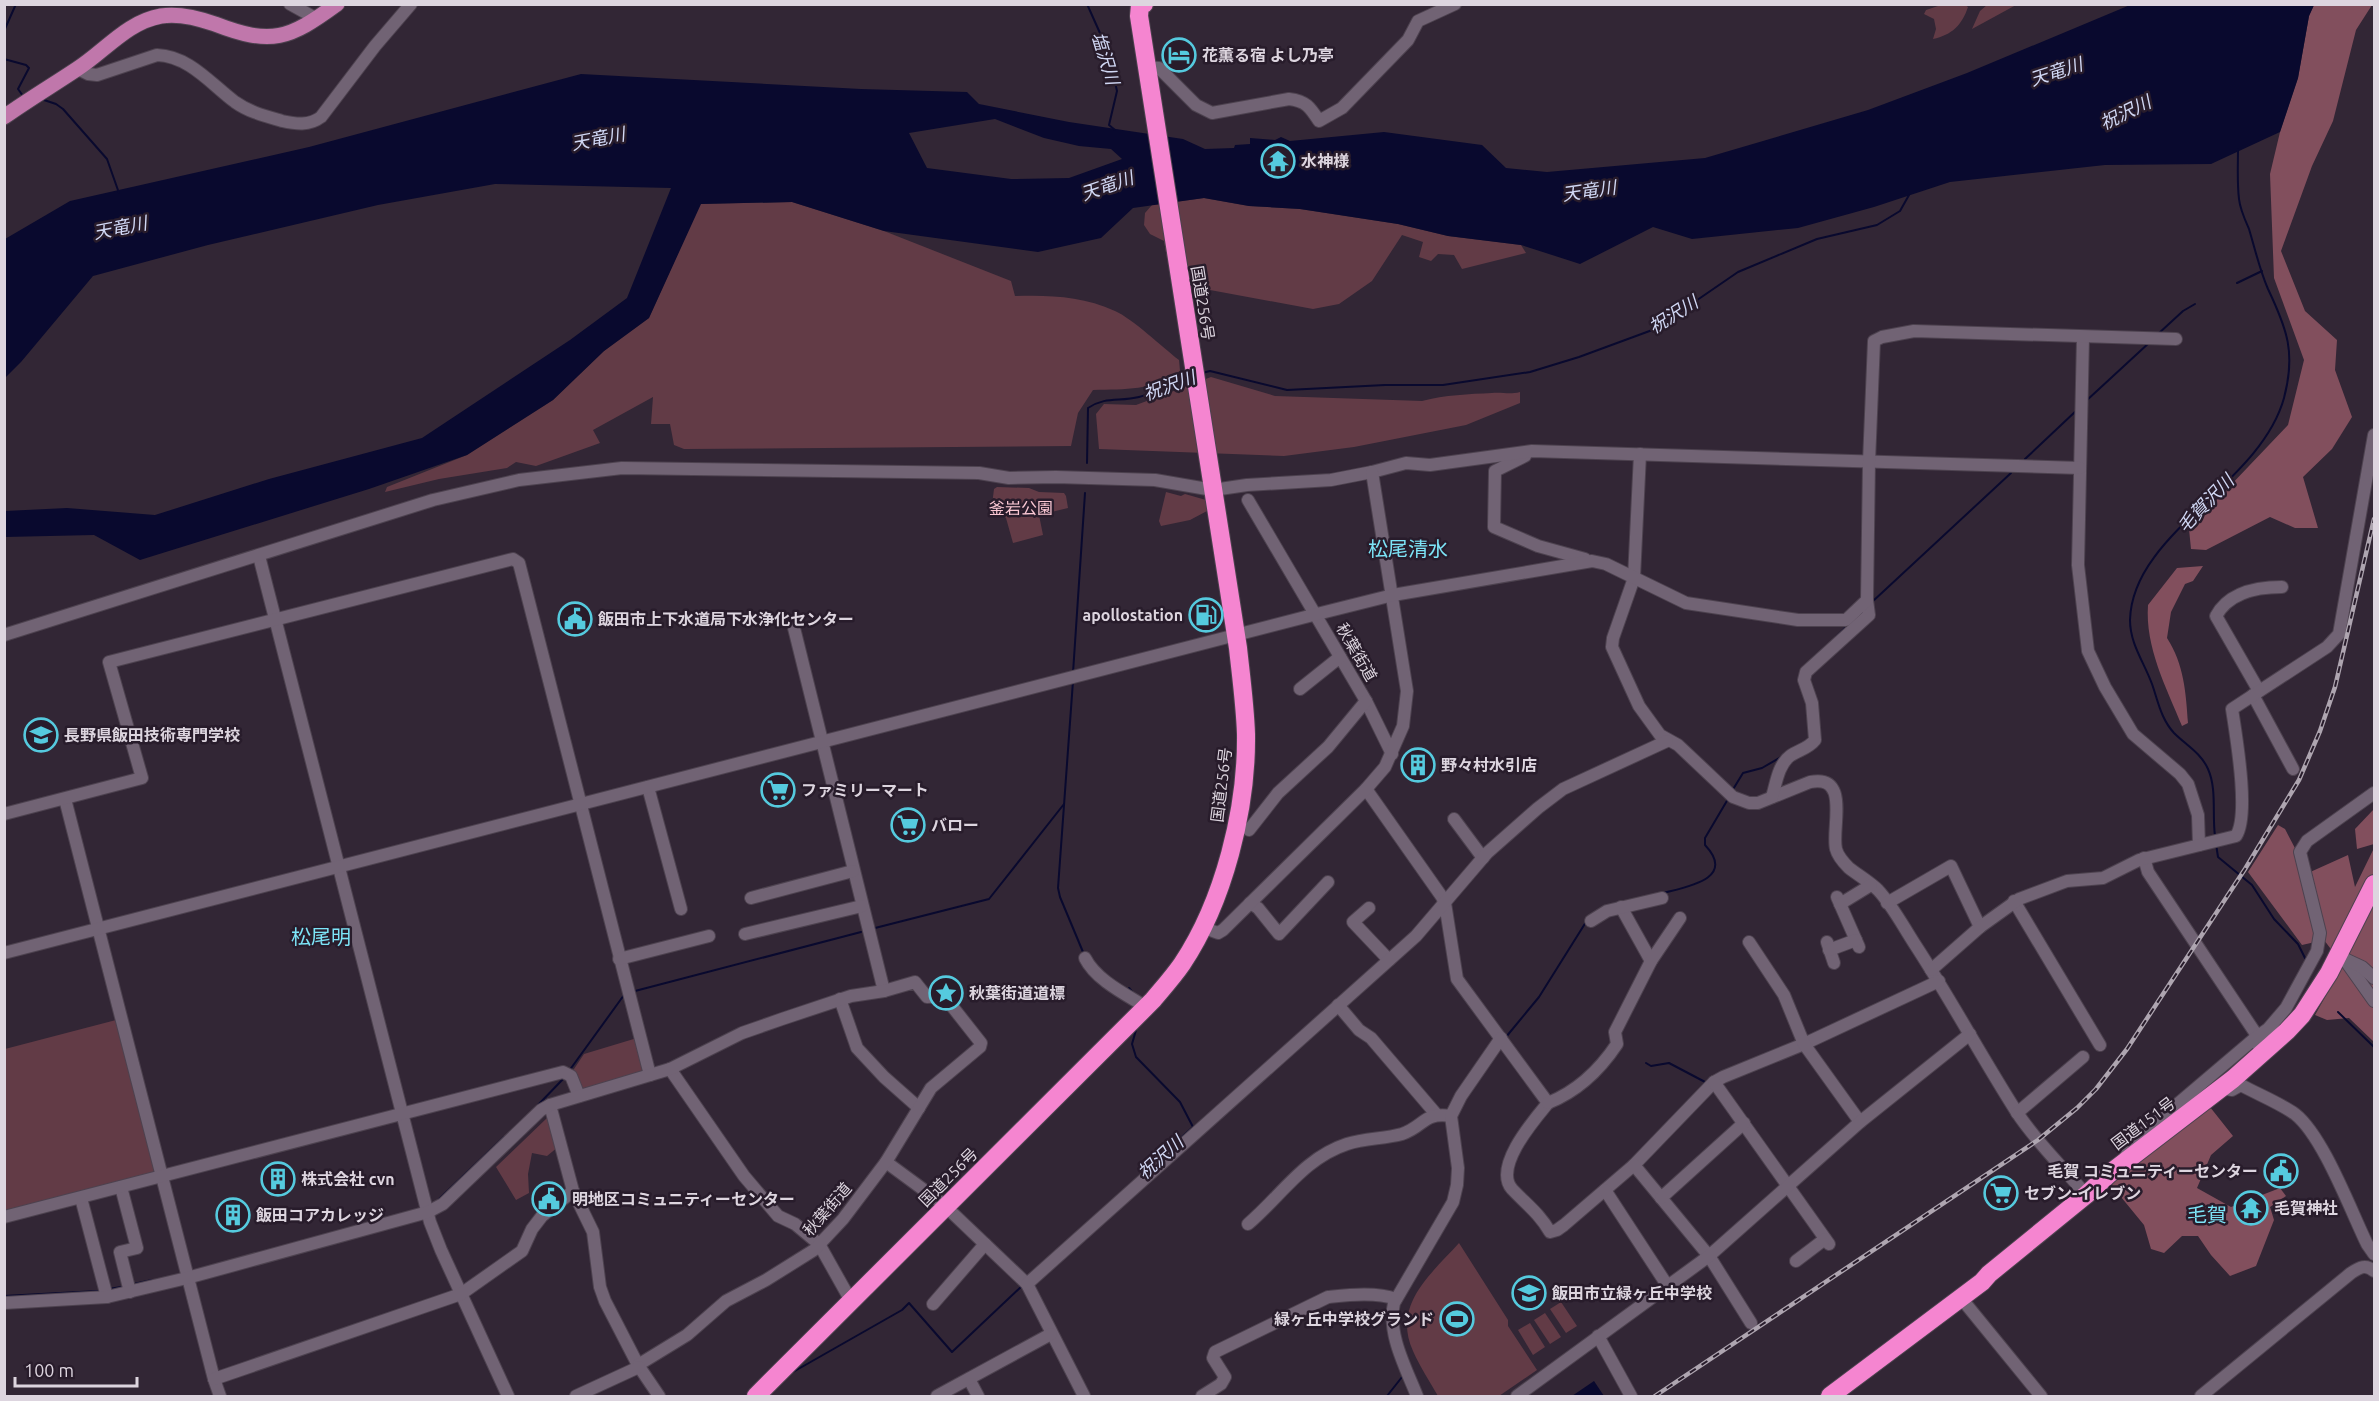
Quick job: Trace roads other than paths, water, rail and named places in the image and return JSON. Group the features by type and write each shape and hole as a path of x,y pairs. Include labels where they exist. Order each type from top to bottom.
{"highway":[{"name":"国道256号","path":"756,1396 946,1207 1183,963 1202,927 1223,876 1236,831 1243,786 1245,706 1146,67 1139,16 1141,5"},
{"name":"国道151号","path":"1830,1396 1961,1298 2086,1195 2177,1113 2228,1084 2287,1031 2344,957 2374,884"}],"main road":[{"path":"4,117 78,69 132,27 146,20 162,16 193,18 236,33 280,37 297,31 337,4"}],"street":[{"path":"290,4 317,19"},
{"path":"78,69 97,75 157,55 167,56 205,76 236,103 255,114 288,122 311,124 321,117 375,46 411,4"},
{"path":"1146,67 1159,68 1196,105 1212,113 1289,99 1300,100 1308,104 1319,121 1342,108 1408,40 1418,21 1455,4"},
{"path":"1772,797 1783,763 1815,740 1812,703 1804,680 1806,672 1869,615 1867,606 1869,462 1874,345 1878,339 1905,332 2176,339"},
{"path":"2083,337 2078,565 2088,651 2096,670 2133,734 2180,774 2188,784 2198,815 2202,844"},
{"path":"1931,970 1945,955 2014,901 2067,881 2103,878 2144,858 2236,837 2241,830 2242,818 2240,756 2232,709 2327,647 2339,634 2374,435"},
{"path":"4,635 433,500 519,480 622,468 979,473 1009,478 1155,480 1212,487 1331,480 1406,463 1430,465 1532,451 2080,468"},
{"path":"1532,451 1496,471 1494,527 1538,546 1606,564 1686,603 1798,620 1846,620 1867,606"},
{"path":"1640,454 1634,578 1613,638 1612,648 1639,706 1660,735 1667,741 1678,745 1730,795 1749,803 1758,802 1810,782 1827,783 1833,790 1836,801 1836,849 1841,860 1878,890 1939,981 2017,1113 2037,1140 2086,1195"},
{"path":"1202,927 1218,933 1366,789 1385,767 1403,726 1407,692 1372,472"},
{"name":"秋葉街道","path":"1248,500 1366,701 1328,747 1278,793 1250,830"},
{"path":"258,556 428,1212 441,1250 508,1396"},
{"path":"4,814 142,778 110,662 513,559 519,563 650,1075"},
{"path":"4,952 1317,614 1393,596 1592,561"},
{"path":"2282,587 2258,587 2246,591 2238,595 2216,616 2293,769"},
{"path":"4,1303 106,1297 130,1292 187,1274 428,1212 443,1204 541,1110 550,1105 670,1069 742,1033 840,999 884,991 794,628"},
{"path":"1300,689 1340,657"},
{"path":"1366,701 1392,754"},
{"path":"1027,1284 1416,936 1483,858 1554,795 1667,741"},
{"path":"648,787 681,909"},
{"path":"1366,789 1445,903 1457,979 1548,1102"},
{"path":"2177,1113 2268,1029 2286,1008 2316,953 2320,933 2300,852 2307,841 2374,793"},
{"path":"65,799 161,1177 220,1396"},
{"path":"1454,819 1483,858"},
{"path":"2144,858 2148,872 2258,1037 2258,1042 2230,1072 2228,1084 2232,1090 2241,1085 2293,1112 2306,1125 2320,1145 2367,1244 2374,1254"},
{"path":"1887,903 1951,866 1980,927"},
{"path":"751,898 854,871"},
{"path":"1250,903 1258,908 1279,934 1328,882"},
{"path":"1834,963 1828,946 1857,943 1838,901 1871,885"},
{"path":"1592,921 1607,911 1662,898"},
{"path":"2014,901 2100,1045"},
{"path":"745,934 862,906"},
{"path":"1620,907 1651,961"},
{"path":"1370,908 1353,922 1389,960"},
{"path":"1680,918 1651,961 1615,1032 1617,1044 1612,1051 1584,1084 1548,1102 1514,1150 1508,1182 1512,1189 1530,1205 1550,1232 1564,1225 1634,1165 1714,1082 1733,1072 1804,1044 1939,981"},
{"path":"619,959 709,936"},
{"path":"1749,942 1784,995 1804,1044 1860,1122"},
{"path":"2344,957 2362,967 2374,978"},
{"path":"2344,957 2374,1001"},
{"path":"1085,958 1089,967 1137,1008"},
{"name":"秋葉街道","path":"576,1396 639,1366 687,1335 726,1301 766,1280 819,1244 843,1219 886,1162 931,1088 980,1047 981,1043 944,996 927,997 915,982 884,991"},
{"path":"840,999 857,1048 884,1077 919,1108"},
{"path":"1338,1005 1436,1114"},
{"path":"1517,1396 1708,1256 1860,1122 1970,1034"},
{"path":"1417,1396 1399,1349 1392,1311 1396,1299 1453,1202 1458,1168 1451,1116 1461,1096 1501,1038"},
{"path":"2017,1113 2083,1057"},
{"path":"670,1069 744,1176 778,1216 795,1224 819,1244 851,1301"},
{"path":"4,1217 568,1074 579,1096"},
{"path":"1714,1082 1789,1185 1827,1242 1796,1262"},
{"path":"550,1105 573,1191 593,1232 600,1287 605,1301 639,1366 659,1396"},
{"path":"1248,1224 1298,1173 1327,1153 1347,1144 1404,1133 1436,1114 1451,1116"},
{"path":"1661,1198 1744,1123"},
{"path":"886,1162 946,1207 1027,1284 1084,1396"},
{"path":"1634,1165 1708,1256 1751,1323"},
{"path":"121,1187 137,1248 120,1252 130,1292"},
{"path":"1605,1190 1667,1285"},
{"path":"214,1379 461,1294 522,1251 532,1229 542,1216 573,1191"},
{"path":"81,1198 106,1297"},
{"path":"933,1304 985,1244"},
{"path":"2201,1396 2360,1267 2368,1267 2374,1271"},
{"path":"1202,1396 1221,1384 1225,1377 1213,1358 1215,1352 1328,1297 1388,1296 1396,1299"},
{"path":"1961,1298 2041,1396"},
{"path":"937,1396 1051,1334"},
{"path":"1598,1336 1631,1396"},
{"path":"969,1379 978,1396"}],"water":[{"name":"天竜川","path":"2130,5 2314,5 2309,16 2298,78 2280,132 2211,164 2105,165 1950,182 1874,207 1798,228 1692,239 1653,227 1580,264 1521,245 1448,236 1398,224 1300,209 1249,206 1204,198 1133,208 1101,238 1038,252 884,231 792,202 701,204 649,318 604,351 553,400 467,455 369,489 140,560 94,535 5,537 5,511 67,508 155,515 269,479 422,438 570,340 627,298 671,188 495,184 378,205 208,245 93,276 5,378 5,239 70,201 309,147 581,74 861,89 967,92 979,104 1069,122 1183,139 1205,149 1234,148 1235,145 1250,144 1250,138 1275,140 1281,137 1290,141 1384,132 1482,145 1506,168 1547,172 1705,158 1868,110 1967,73","holes":["995,119 1044,138 1079,146 1111,149 1122,159 1069,178 1011,179 927,168 909,133"]},
{"path":"1594,1381 1604,1396 1572,1396"}],"waterway":[{"path":"4,31 16,4"},
{"name":"塩沢川","path":"1087,4 1108,51 1117,91 1109,125 1115,130"},
{"path":"4,59 26,65 29,68 18,89 23,96"},
{"path":"44,100 63,109 107,159 119,193"},
{"name":"毛賀沢川","path":"2215,836 2213,793 2208,769 2201,758 2174,733 2166,722 2135,645 2130,620 2136,589 2152,561 2173,534 2250,457 2271,429 2288,382 2289,354 2285,329 2262,275 2240,207 2238,149"},
{"name":"祝沢川","path":"1202,373 1210,371 1287,390 1385,385 1443,385 1530,372 1655,329 1738,272 1817,239 1877,225 1900,211 1909,195"},
{"path":"2237,283 2262,271"},
{"path":"2158,334 2183,311 2195,304"},
{"path":"2086,401 2150,342"},
{"name":"祝沢川","path":"1087,463 1088,408 1101,402 1146,395 1188,377"},
{"path":"2025,459 2077,410"},
{"path":"1872,602 2011,473"},
{"name":"祝沢川","path":"1073,673 1085,493"},
{"path":"1836,637 1849,624"},
{"name":"祝沢川","path":"1073,681 1058,888 1083,952"},
{"path":"1732,791 1743,773 1762,768 1781,757"},
{"path":"1663,893 1695,884 1712,874 1715,866 1713,857 1705,845 1705,838 1728,799"},
{"path":"875,928 989,899 1064,804"},
{"name":"毛賀沢川","path":"2216,844 2218,857 2252,885 2274,919 2298,944 2306,960"},
{"path":"1506,1037 1539,997 1586,922"},
{"path":"635,991 861,932"},
{"name":"祝沢川","path":"1129,988 1134,994"},
{"path":"569,1071 624,995"},
{"name":"毛賀沢川","path":"2338,1012 2374,1047"},
{"name":"祝沢川","path":"1136,1030 1132,1044 1136,1057 1180,1102 1193,1127 1163,1154"},
{"path":"1646,1063 1651,1066 1669,1063 1707,1083"},
{"path":"537,1106 564,1078"},
{"path":"437,1201 504,1137"},
{"path":"1432,1249 1438,1239"},
{"path":"134,1284 152,1280"},
{"path":"793,1372 902,1310 909,1303 952,1352 1023,1285"},
{"path":"109,1289 121,1287"},
{"path":"4,1296 98,1291"},
{"path":"1387,1396 1402,1377"}],"railway":[{"path":"1655,1396 2038,1140 2096,1089 2127,1049 2245,869 2299,780 2320,731 2335,687 2374,519"}],"place":[{"name":"花薫る宿 よし乃亭","path":"1179,55"},
{"name":"水神様","path":"1278,161"},
{"name":"apollostation","path":"1206,615"},
{"name":"飯田市上下水道局下水浄化センター","path":"575,619"},
{"name":"長野県飯田技術専門学校","path":"41,735"},
{"name":"野々村水引店","path":"1418,765"},
{"name":"ファミリーマート","path":"778,790"},
{"name":"バロー","path":"908,825"},
{"name":"秋葉街道道標","path":"946,993"},
{"name":"毛賀 コミュニティーセンター","path":"2281,1171"},
{"name":"株式会社 cvn","path":"278,1179"},
{"name":"セブン-イレブン","path":"2001,1193"},
{"name":"明地区コミュニティーセンター","path":"549,1199"},
{"name":"毛賀神社","path":"2251,1208"},
{"name":"飯田コアカレッジ","path":"233,1215"},
{"name":"飯田市立緑ヶ丘中学校","path":"1529,1293"},
{"name":"緑ヶ丘中学校グランド","path":"1457,1319"}],"district":[{"name":"松尾清水","path":"1408,548"},
{"name":"松尾明","path":"321,936"},
{"name":"毛賀","path":"2207,1214"}],"park label":[{"name":"釜岩公園","path":"1021,508"}]}
